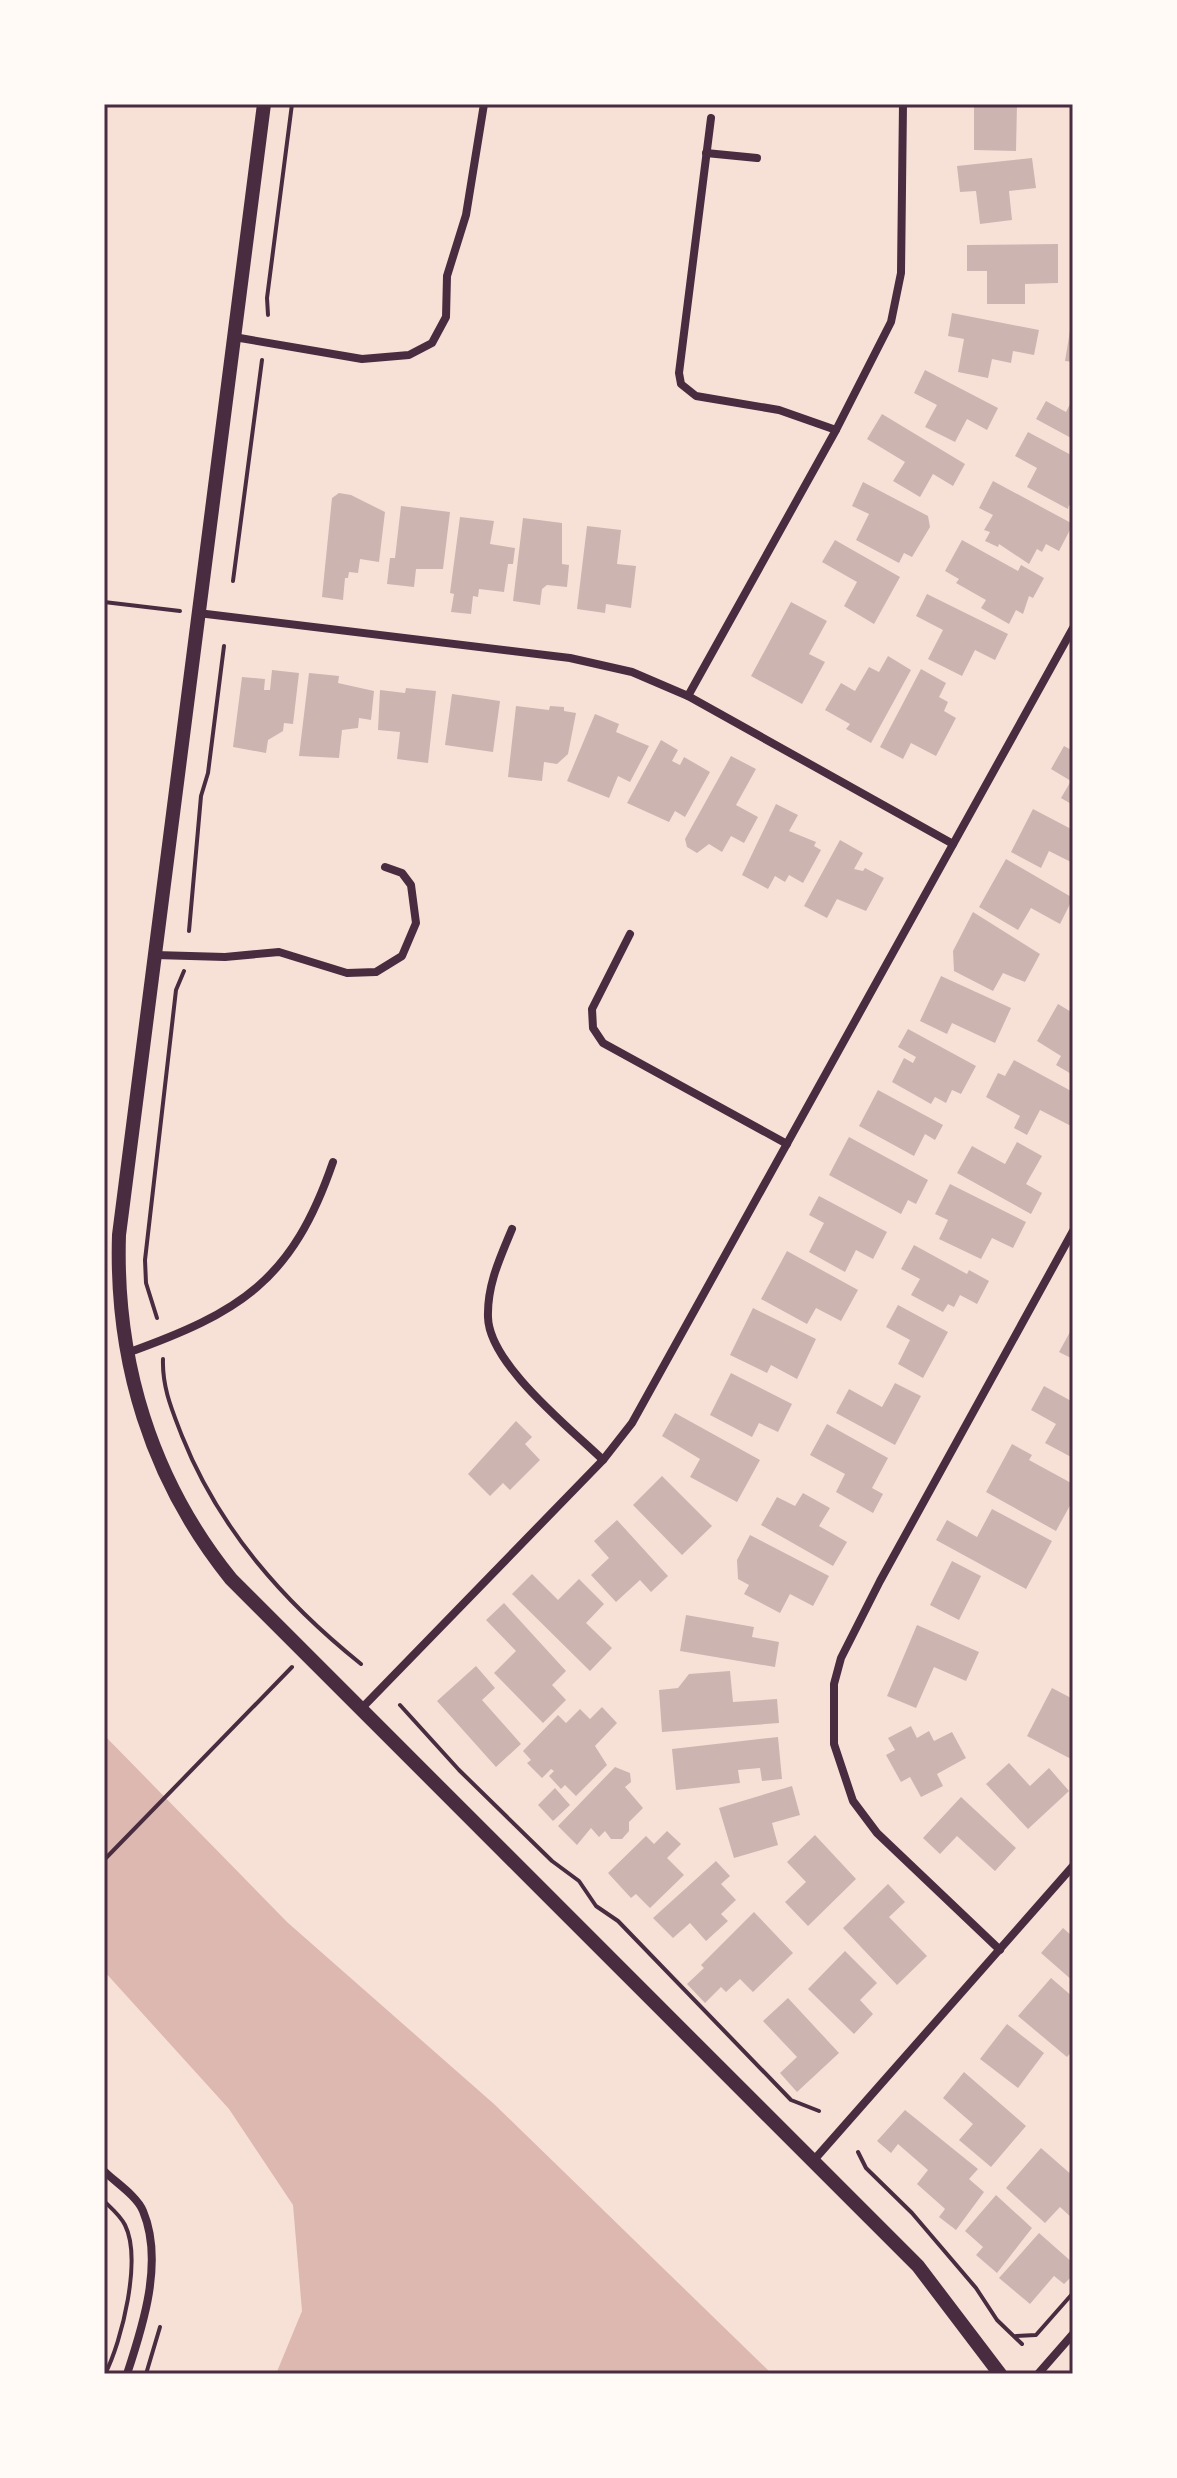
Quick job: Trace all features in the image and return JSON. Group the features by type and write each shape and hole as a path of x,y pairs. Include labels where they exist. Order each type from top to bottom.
{"street":[{"path":"264,104 119,1235 119,1303 126,1354 146,1430 183,1510 231,1579 918,2266 1000,2374"},
{"path":"234,337 362,359 409,355 432,343 446,317 447,276 466,215 484,104"},
{"path":"688,696 880,348 898,299 903,104"},
{"path":"711,118 681,384 696,396 779,410 836,430"},
{"path":"706,153 757,158"},
{"path":"198,613 570,658 632,672 688,696 953,844"},
{"path":"360,1710 603,1460 632,1423 1073,628"},
{"path":"155,955 225,957 279,952 347,973 376,972 402,956 416,923 411,885 402,873 385,867"},
{"path":"630,934 592,1009 593,1028 603,1043 787,1144"},
{"path":"126,1354 200,1324 255,1289 306,1231 333,1162"},
{"path":"512,1229 491,1283 488,1320 491,1333 512,1369 603,1460"},
{"path":"1000,1950 877,1833 853,1801 834,1744 834,1684 841,1658 863,1614 1073,1231"},
{"path":"814,2160 1073,1866"},
{"path":"104,2171 142,2209 149,2242 151,2271 142,2329 127,2374"},
{"path":"1038,2374 1073,2334"}],"path":[{"path":"268,315 267,298 292,104"},
{"path":"233,581 262,360"},
{"path":"104,602 198,613"},
{"path":"189,931 201,796 208,773 224,646"},
{"path":"157,1318 146,1283 145,1260 176,990 185,969"},
{"path":"163,1359 168,1399 196,1471 221,1516 272,1581 326,1636 361,1664"},
{"path":"104,1860 304,1653"},
{"path":"400,1705 459,1770 552,1861 579,1881 596,1906 618,1921 791,2100 819,2111"},
{"path":"858,2152 866,2168 912,2213 976,2288 997,2320 1022,2344"},
{"path":"104,2201 125,2225 131,2260 121,2327 105,2374"},
{"path":"1016,2336 1036,2335 1073,2293"}],"shaded area":[{"path":"104,1735 287,1922 494,2104 772,2374 276,2374 302,2311 293,2205 229,2109 104,1971"}],"building":[{"path":"933,104 1017,104 1016,151 974,150 974,107"},
{"path":"1032,158 1036,188 1009,191 1012,220 980,224 976,191 960,192 957,166"},
{"path":"1058,244 1058,283 1025,284 1025,304 987,304 987,271 967,271 967,245"},
{"path":"952,313 1039,330 1034,355 1013,351 1011,363 992,359 988,378 958,372 964,339 948,336"},
{"path":"1073,325 1073,362 1065,361"},
{"path":"925,370 998,408 987,430 967,419 955,442 925,427 937,405 914,393"},
{"path":"1073,398 1073,439 1036,419 1046,401 1066,412"},
{"path":"882,414 965,464 953,486 933,474 920,497 893,481 905,462 867,439"},
{"path":"1028,432 1073,456 1073,507 1069,505 1068,509 1027,487 1037,468 1015,456"},
{"path":"993,481 1073,524 1059,551 1046,544 1042,552 1037,549 1029,564 999,544 998,547 985,541 990,532 984,530 993,515 979,508"},
{"path":"863,482 928,516 930,527 912,557 904,553 899,563 856,540 869,514 852,506"},
{"path":"339,493 351,495 385,512 379,562 360,559 358,573 349,572 348,578 345,578 343,600 322,597 332,498"},
{"path":"401,506 450,512 443,569 416,569 414,587 387,584 390,558 395,558"},
{"path":"460,517 494,521 490,544 515,548 513,564 508,564 504,592 479,589 478,597 473,596 471,614 451,612 454,594 450,593"},
{"path":"523,518 562,523 562,564 569,565 567,587 547,585 542,589 540,605 513,601"},
{"path":"587,526 621,530 617,564 636,566 631,608 606,604 605,613 577,609"},
{"path":"835,540 900,577 874,624 844,606 857,582 822,562"},
{"path":"962,540 1018,571 1021,565 1044,578 1033,598 1029,596 1023,614 1016,610 1009,624 981,608 986,600 956,583 959,579 945,571"},
{"path":"927,594 1008,634 995,660 975,650 962,676 928,659 943,630 916,616"},
{"path":"791,602 827,621 809,654 825,662 802,704 751,676"},
{"path":"888,656 911,670 871,743 846,729 850,724 825,710 841,683 855,691 869,667 879,672"},
{"path":"921,669 946,683 939,697 948,702 944,711 956,718 936,756 911,743 903,759 880,747"},
{"path":"272,670 299,673 293,724 284,723 283,731 268,740 266,753 233,747 242,677 265,679 264,690 270,690"},
{"path":"309,673 339,676 338,683 374,691 371,720 359,718 358,728 342,730 339,758 299,756"},
{"path":"406,688 436,691 428,763 397,759 400,732 378,730 380,690 405,693"},
{"path":"452,694 500,701 493,752 445,745"},
{"path":"516,706 549,710 550,706 564,707 564,711 576,713 568,754 557,764 544,762 542,781 508,777"},
{"path":"595,714 619,724 616,732 649,746 630,782 618,776 609,798 567,781"},
{"path":"661,740 678,750 672,761 680,765 684,757 710,772 685,817 675,811 669,822 627,803"},
{"path":"1064,746 1073,751 1073,805 1061,798 1071,781 1051,769"},
{"path":"731,756 756,769 736,805 758,817 744,843 731,836 722,852 709,844 697,853 687,847 685,839"},
{"path":"776,804 798,815 789,831 816,842 814,846 821,850 803,883 789,875 785,882 775,876 768,889 742,875"},
{"path":"1033,809 1073,830 1073,863 1049,851 1041,868 1011,852"},
{"path":"840,840 863,853 854,869 863,871 865,868 884,878 866,911 837,899 827,918 804,906"},
{"path":"1006,859 1073,898 1060,924 1031,908 1018,930 979,907"},
{"path":"973,912 1040,954 1025,982 1003,973 993,991 954,971 953,951"},
{"path":"941,976 1011,1008 995,1043 952,1023 947,1034 920,1021"},
{"path":"1058,1004 1073,1013 1073,1075 1056,1065 1061,1056 1037,1041"},
{"path":"908,1029 976,1066 961,1094 952,1090 946,1103 935,1097 931,1104 892,1082 904,1058 913,1063 916,1057 898,1047"},
{"path":"1014,1060 1073,1092 1073,1127 1040,1110 1027,1135 1014,1128 1020,1116 986,1097 998,1073 1005,1076"},
{"path":"878,1090 943,1125 935,1140 925,1134 914,1156 859,1126"},
{"path":"849,1137 928,1180 916,1204 908,1200 901,1214 829,1175"},
{"path":"1017,1142 1042,1156 1026,1184 1042,1193 1031,1214 957,1173 972,1146 1005,1164"},
{"path":"950,1184 1026,1222 1013,1248 992,1238 981,1259 939,1239 948,1220 935,1214"},
{"path":"819,1196 887,1232 873,1259 856,1250 845,1272 809,1252 824,1223 809,1215"},
{"path":"914,1245 967,1274 969,1270 989,1281 977,1304 960,1295 954,1307 948,1304 943,1312 911,1295 920,1279 901,1269"},
{"path":"787,1251 858,1290 841,1321 816,1308 807,1324 761,1299"},
{"path":"898,1305 948,1332 923,1378 898,1364 910,1340 886,1327"},
{"path":"753,1308 816,1339 797,1379 771,1365 767,1373 730,1355"},
{"path":"1070,1332 1073,1334 1073,1359 1059,1352"},
{"path":"731,1373 792,1404 778,1432 759,1423 752,1437 710,1415"},
{"path":"895,1383 921,1396 895,1445 836,1413 849,1389 882,1407"},
{"path":"1044,1386 1073,1402 1073,1458 1045,1443 1056,1424 1031,1410"},
{"path":"675,1413 760,1460 737,1502 690,1477 700,1459 662,1436"},
{"path":"516,1421 532,1437 525,1444 540,1460 510,1490 503,1483 490,1496 468,1474"},
{"path":"827,1424 888,1458 872,1488 883,1494 873,1513 836,1492 845,1474 810,1455"},
{"path":"1012,1444 1032,1455 1029,1460 1073,1484 1073,1500 1056,1531 986,1492"},
{"path":"662,1476 712,1526 682,1555 633,1505"},
{"path":"803,1493 830,1508 819,1526 847,1542 833,1566 761,1525 777,1497 795,1506"},
{"path":"992,1509 1052,1541 1026,1589 936,1540 947,1520 977,1537"},
{"path":"617,1520 668,1576 651,1592 640,1580 616,1602 591,1575 609,1558 594,1541"},
{"path":"750,1535 829,1576 813,1606 790,1594 780,1613 744,1594 749,1585 738,1579 737,1560"},
{"path":"952,1561 981,1576 959,1620 930,1605"},
{"path":"532,1574 558,1600 579,1579 604,1604 586,1623 612,1648 590,1671 512,1594"},
{"path":"504,1603 566,1671 552,1685 566,1700 543,1723 494,1673 516,1651 486,1620"},
{"path":"686,1615 754,1627 752,1637 779,1642 775,1667 680,1651"},
{"path":"917,1625 979,1652 966,1681 934,1667 916,1708 887,1696"},
{"path":"476,1666 495,1688 482,1700 521,1744 496,1767 437,1701"},
{"path":"730,1671 733,1702 777,1699 779,1723 662,1732 659,1690 678,1688 689,1674"},
{"path":"1052,1688 1073,1699 1073,1760 1027,1736"},
{"path":"602,1707 617,1723 595,1746 607,1765 576,1796 565,1785 561,1789 549,1776 554,1771 551,1769 542,1778 527,1763 531,1760 523,1751 558,1715 566,1723 580,1709 590,1719"},
{"path":"911,1726 917,1738 929,1731 934,1741 952,1732 966,1758 937,1774 943,1786 921,1797 910,1777 901,1782 886,1755 895,1750 888,1738"},
{"path":"778,1737 782,1779 762,1781 760,1768 738,1770 740,1783 676,1790 672,1749"},
{"path":"1009,1763 1030,1786 1049,1768 1069,1791 1028,1829 986,1784"},
{"path":"615,1767 630,1773 631,1782 625,1787 643,1808 629,1822 629,1831 622,1839 611,1839 605,1831 599,1837 591,1828 577,1845 558,1826"},
{"path":"792,1786 800,1815 772,1823 778,1845 734,1858 719,1808"},
{"path":"555,1788 570,1805 553,1821 538,1805"},
{"path":"961,1797 1016,1848 995,1871 957,1836 940,1854 923,1838"},
{"path":"667,1831 681,1844 667,1858 684,1875 650,1908 636,1894 631,1898 608,1873 646,1836 654,1844"},
{"path":"815,1835 856,1879 808,1926 785,1902 806,1882 787,1862"},
{"path":"716,1861 730,1876 721,1884 736,1900 721,1914 728,1921 706,1941 690,1923 673,1938 653,1918"},
{"path":"888,1884 905,1902 889,1917 927,1956 897,1985 843,1928"},
{"path":"754,1912 793,1953 753,1992 740,1979 726,1992 721,1987 705,2003 687,1984 704,1968 701,1965"},
{"path":"1063,1928 1073,1937 1073,1981 1041,1953"},
{"path":"845,1951 877,1983 860,2000 873,2014 854,2034 808,1989"},
{"path":"1051,1978 1073,1997 1073,2050 1067,2057 1018,2016"},
{"path":"788,1998 839,2053 797,2092 780,2073 797,2057 763,2021"},
{"path":"1007,2024 1044,2053 1018,2088 980,2059"},
{"path":"964,2072 1026,2126 991,2167 959,2140 973,2124 943,2098"},
{"path":"905,2110 978,2169 969,2179 984,2192 956,2230 939,2217 945,2209 917,2184 928,2170 898,2144 891,2153 877,2141"},
{"path":"1041,2148 1073,2176 1073,2219 1060,2207 1045,2223 1006,2188"},
{"path":"996,2195 1032,2228 997,2273 976,2255 983,2247 965,2231"},
{"path":"1039,2233 1073,2263 1073,2275 1064,2284 1054,2276 1030,2304 999,2278"}]}
